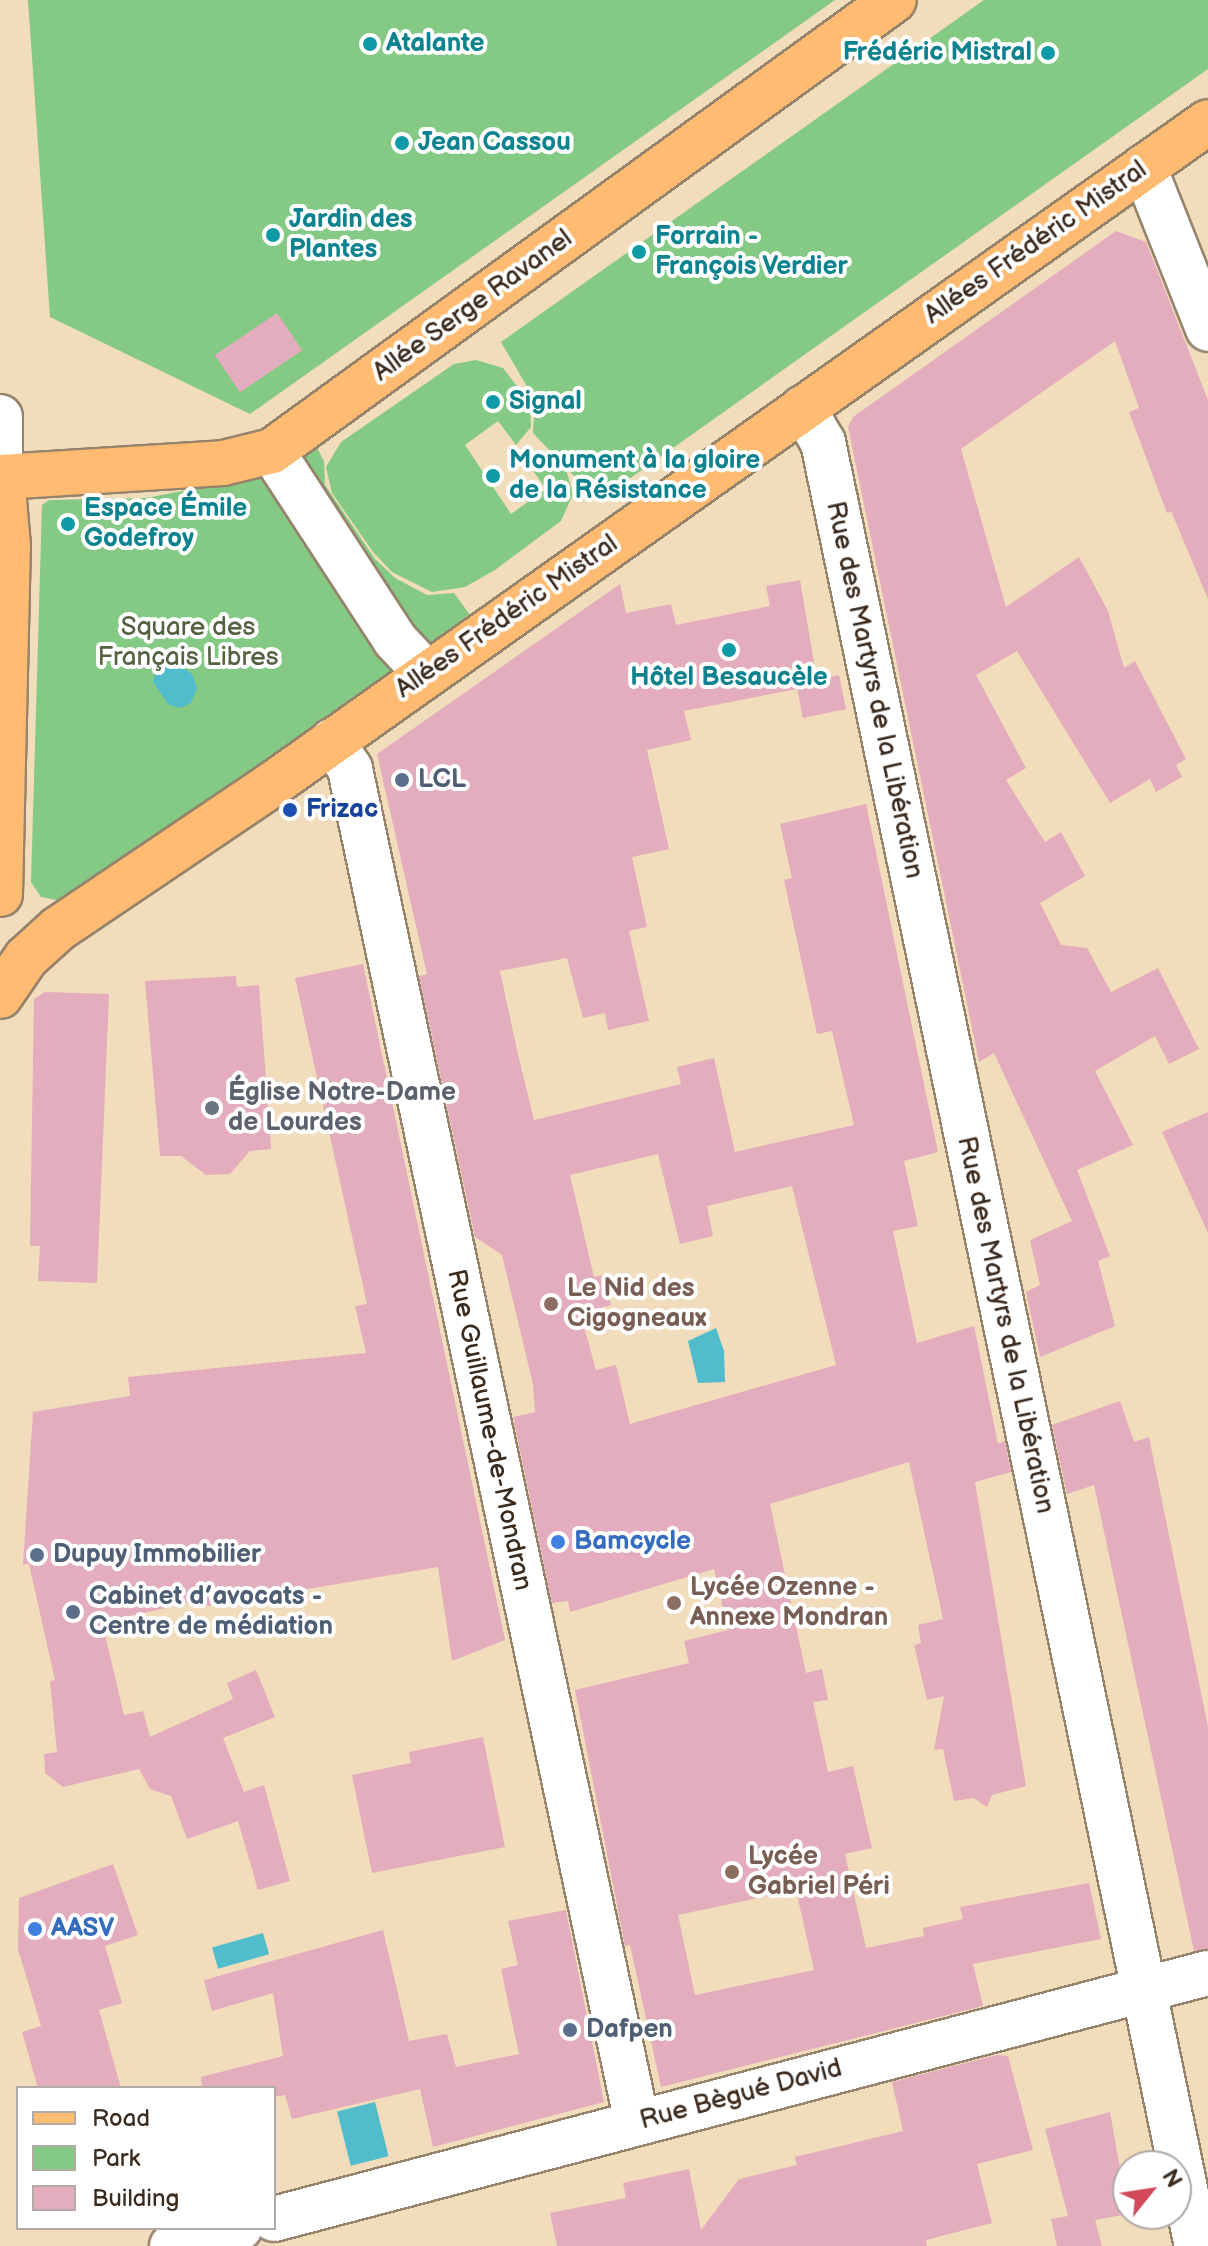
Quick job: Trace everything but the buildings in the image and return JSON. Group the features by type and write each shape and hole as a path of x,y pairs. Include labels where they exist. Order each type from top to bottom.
{"main road":[{"name":"Allée Serge Ravanel","path":"1,478 223,463 272,451 894,0"},
{"name":"Allées Frédéric Mistral","path":"0,996 42,941 332,741 1208,122"},
{"path":"1,478 8,546 1,875 45,914 79,916"}],"street":[{"path":"1144,167 1208,329"},
{"name":"Rue des Martyrs de la Libération","path":"803,408 823,442 1197,2246"},
{"path":"0,417 1,478"},
{"path":"272,451 395,640 427,674"},
{"name":"Rue Guillaume-de-Mondran","path":"332,741 350,769 637,2123"},
{"name":"Rue Bègué David","path":"276,2218 1208,1973"},
{"path":"172,2246 232,2230"}],"green space":[{"name":"Jardin des Plantes","path":"28,0 835,0 250,414 50,317"},
{"path":"984,0 1208,0 1208,69 598,501 533,433 535,400 501,342"},
{"path":"476,360 503,368 530,403 531,427 516,445 498,421 465,445 511,514 546,489 527,462 538,454 550,456 566,469 573,494 561,521 495,570 465,587 432,592 392,572 373,552 332,493 326,467 341,442 454,364"},
{"name":"Square des Français Libres","path":"314,442 324,461 325,485 375,559 395,578 427,595 454,593 476,623 77,904 41,897 31,882 42,505 49,500 146,498 245,479"}],"water":[{"path":"172,660 192,674 197,688 191,703 180,708 169,705 153,682 157,665"},
{"path":"716,1328 724,1351 725,1382 698,1383 688,1341"},
{"path":"263,1933 269,1954 218,1969 212,1948"},
{"path":"375,2102 389,2156 351,2166 337,2111"}],"place":[{"name":"Atalante","path":"370,44"},
{"name":"Frédéric Mistral","path":"1048,53"},
{"name":"Jean Cassou","path":"402,143"},
{"name":"Jardin des Plantes","path":"273,235"},
{"name":"Forrain - François Verdier","path":"639,252"},
{"name":"Signal","path":"493,402"},
{"name":"Monument à la gloire de la Résistance","path":"493,476"},
{"name":"Espace Émile Godefroy","path":"68,524"},
{"name":"Hôtel Besaucèle","path":"729,650"},
{"name":"LCL","path":"402,780"},
{"name":"Frizac","path":"290,810"},
{"name":"Église Notre-Dame de Lourdes","path":"212,1108"},
{"name":"Le Nid des Cigogneaux","path":"551,1304"},
{"name":"Bamcycle","path":"558,1542"},
{"name":"Dupuy Immobilier","path":"37,1555"},
{"name":"Lycée Ozenne - Annexe Mondran","path":"674,1603"},
{"name":"Cabinet d’avocats - Centre de médiation","path":"73,1612"},
{"name":"Lycée Gabriel Péri","path":"732,1872"},
{"name":"AASV","path":"35,1929"},
{"name":"Dafpen","path":"570,2030"}]}
